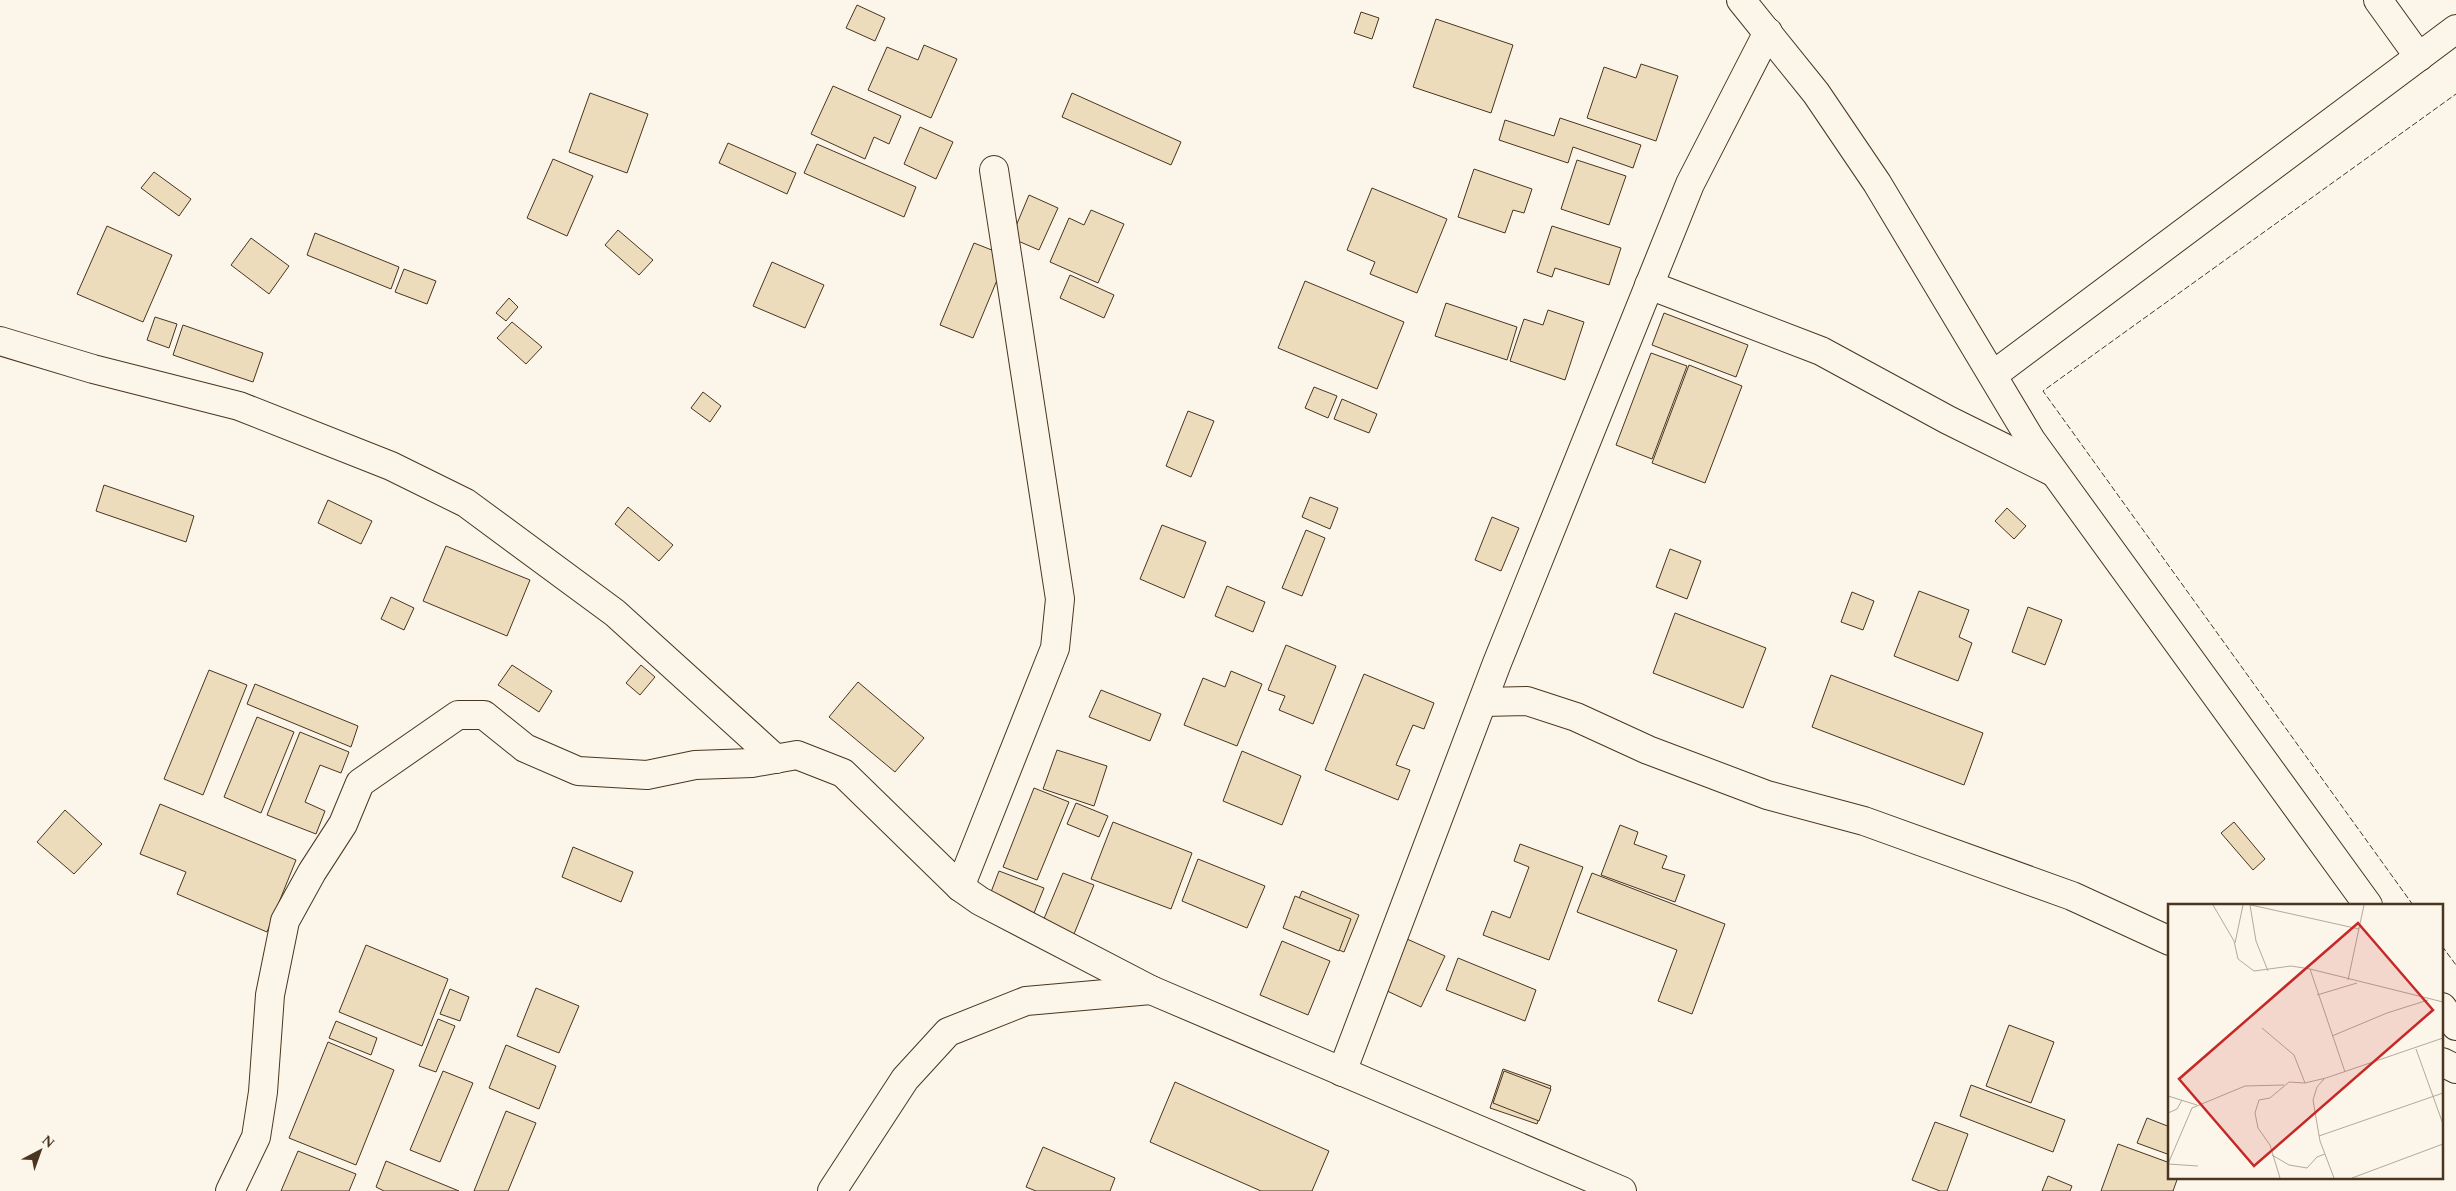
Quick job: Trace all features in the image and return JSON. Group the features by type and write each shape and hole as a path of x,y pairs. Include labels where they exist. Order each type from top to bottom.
{"street":[{"path":"1741,0 1816,93 1877,183 2031,440 2367,904"},
{"path":"2378,0 2419,57"},
{"path":"1993,375 2456,29"},
{"path":"1342,1072 1484,702 1690,184 1768,32"},
{"path":"960,888 1055,648 1060,599 994,170"},
{"path":"1649,285 1821,351 1948,420 2056,474"},
{"path":"0,342 93,369 239,406 391,466 466,503 615,613 776,759"},
{"path":"1484,702 1527,701 1576,717 1648,750 1767,795 1864,821 2072,896 2168,940"},
{"path":"230,1191 256,1137 263,1092 270,995 285,921 312,872 344,824 360,783 458,715 484,715 525,748 578,771 647,775 695,765 797,756 843,773 960,888 980,901 1151,990 1622,1191"},
{"path":"832,1191 905,1079 948,1032 1026,1001 1151,990"},
{"path":"2444,1010 2456,1026"},
{"path":"2444,1063 2456,1070"}],"building":[{"path":"857,5 885,18 875,41 846,28"},
{"path":"1361,12 1379,18 1372,39 1354,33"},
{"path":"1436,19 1513,45 1491,113 1413,87"},
{"path":"924,45 957,59 931,118 868,90 887,47 918,60"},
{"path":"1641,64 1678,76 1656,141 1587,118 1604,67 1636,78"},
{"path":"833,86 901,116 889,144 874,137 865,159 811,134"},
{"path":"590,93 648,114 627,173 569,152"},
{"path":"1072,93 1181,142 1171,165 1062,117"},
{"path":"1560,118 1641,145 1633,168 1573,147 1568,163 1499,140 1505,120 1554,136"},
{"path":"920,127 953,142 936,179 904,164"},
{"path":"728,143 796,173 787,194 719,163"},
{"path":"817,144 916,187 904,217 804,173"},
{"path":"553,159 593,176 567,236 527,218"},
{"path":"1577,160 1626,176 1609,225 1561,209"},
{"path":"1474,169 1532,189 1524,213 1513,210 1505,233 1458,217"},
{"path":"154,172 191,199 179,216 141,188"},
{"path":"1372,188 1447,219 1417,293 1370,274 1375,262 1347,250"},
{"path":"1029,195 1058,208 1039,250 1011,238"},
{"path":"1091,210 1124,224 1098,283 1050,262 1069,218 1084,225"},
{"path":"107,226 172,255 143,322 77,294"},
{"path":"1552,226 1621,248 1609,285 1555,268 1552,277 1537,272"},
{"path":"618,230 653,260 639,275 605,245"},
{"path":"315,233 399,267 391,289 307,255"},
{"path":"251,238 289,266 269,294 231,265"},
{"path":"974,243 1007,256 973,338 940,325"},
{"path":"772,262 824,285 805,328 753,306"},
{"path":"404,269 436,281 427,304 395,292"},
{"path":"1070,275 1114,295 1104,318 1060,298"},
{"path":"1305,281 1404,322 1377,389 1278,348"},
{"path":"509,298 518,307 506,321 496,313"},
{"path":"1446,303 1517,327 1507,360 1435,336"},
{"path":"1548,310 1584,322 1565,380 1510,361 1524,319 1543,325"},
{"path":"1664,313 1748,345 1736,377 1652,345"},
{"path":"155,317 177,324 169,348 147,340"},
{"path":"512,322 542,347 526,364 497,338"},
{"path":"183,325 263,353 253,382 173,355"},
{"path":"1651,353 1687,366 1652,459 1616,445"},
{"path":"1689,365 1742,386 1705,483 1652,463"},
{"path":"1314,387 1337,396 1328,418 1305,408"},
{"path":"703,392 721,406 710,422 691,408"},
{"path":"1342,399 1377,414 1369,433 1334,419"},
{"path":"1188,411 1214,421 1191,477 1166,466"},
{"path":"104,485 194,516 186,542 96,511"},
{"path":"1310,497 1338,508 1330,529 1302,517"},
{"path":"328,500 372,521 361,544 318,523"},
{"path":"628,507 673,545 659,561 615,524"},
{"path":"2007,508 2026,526 2014,539 1995,521"},
{"path":"1492,517 1519,528 1501,571 1475,560"},
{"path":"1162,525 1206,542 1184,598 1140,579"},
{"path":"1306,530 1325,538 1302,596 1282,588"},
{"path":"446,546 530,580 507,636 423,601"},
{"path":"1670,549 1701,561 1687,599 1656,587"},
{"path":"1227,586 1265,602 1253,632 1215,616"},
{"path":"1919,591 1969,610 1959,637 1972,643 1958,681 1894,656"},
{"path":"1852,592 1874,601 1863,630 1841,622"},
{"path":"391,597 414,608 404,630 381,619"},
{"path":"2028,607 2062,620 2045,665 2012,652"},
{"path":"1675,613 1766,648 1743,708 1653,673"},
{"path":"1286,645 1336,666 1313,724 1279,710 1285,696 1268,690"},
{"path":"512,665 552,691 539,712 498,685"},
{"path":"641,665 655,677 640,695 626,683"},
{"path":"209,670 247,685 203,795 164,779"},
{"path":"1231,671 1262,684 1237,746 1184,725 1203,678 1225,687"},
{"path":"1364,674 1434,703 1424,729 1413,725 1396,765 1410,770 1398,800 1325,770"},
{"path":"1831,675 1983,733 1964,785 1812,727"},
{"path":"858,682 924,738 895,772 829,717"},
{"path":"255,684 358,726 351,747 247,704"},
{"path":"1101,690 1161,714 1150,741 1089,717"},
{"path":"257,717 294,732 261,813 224,797"},
{"path":"300,732 349,752 341,773 320,765 305,802 325,811 316,834 267,815"},
{"path":"1057,750 1107,766 1094,806 1043,789"},
{"path":"1242,751 1301,776 1282,825 1223,801"},
{"path":"1034,788 1069,802 1037,880 1003,867"},
{"path":"1076,803 1108,816 1099,837 1067,824"},
{"path":"160,804 296,860 267,932 177,894 186,872 140,854"},
{"path":"65,810 102,844 74,874 37,842"},
{"path":"1113,822 1192,853 1171,909 1091,879"},
{"path":"2234,822 2265,859 2253,870 2221,833"},
{"path":"1620,825 1638,832 1634,844 1667,856 1662,868 1685,875 1675,902 1601,875"},
{"path":"1520,844 1583,867 1549,960 1483,935 1492,911 1510,918 1529,867 1514,861"},
{"path":"573,847 633,872 621,902 562,877"},
{"path":"1198,859 1265,886 1247,928 1182,901"},
{"path":"999,871 1044,888 1032,918 988,900"},
{"path":"1063,873 1094,885 1074,934 1043,921"},
{"path":"1592,873 1725,924 1692,1014 1658,1001 1677,950 1577,912"},
{"path":"1302,891 1359,915 1344,952 1287,929"},
{"path":"1295,896 1351,919 1339,951 1283,928"},
{"path":"1407,939 1445,956 1421,1007 1383,989"},
{"path":"1282,941 1330,961 1308,1015 1260,995"},
{"path":"366,945 448,979 422,1046 339,1012"},
{"path":"1458,958 1536,990 1525,1021 1446,990"},
{"path":"536,988 579,1006 559,1053 517,1036"},
{"path":"450,989 469,997 460,1021 440,1014"},
{"path":"438,1019 455,1026 436,1072 419,1066"},
{"path":"336,1021 377,1038 371,1055 329,1038"},
{"path":"2009,1025 2054,1042 2031,1103 1986,1086"},
{"path":"328,1042 394,1070 356,1165 289,1138"},
{"path":"506,1045 556,1066 539,1109 489,1088"},
{"path":"1503,1069 1551,1086 1537,1124 1490,1108"},
{"path":"443,1071 473,1083 440,1162 410,1150"},
{"path":"1504,1071 1551,1089 1539,1121 1493,1103"},
{"path":"1175,1082 1329,1151 1312,1191 1261,1191 1150,1142"},
{"path":"1971,1085 2065,1120 2053,1152 1960,1116"},
{"path":"506,1111 536,1123 508,1191 474,1191"},
{"path":"2147,1118 2168,1126 2168,1154 2137,1143"},
{"path":"1935,1122 1968,1134 1947,1191 1940,1191 1912,1180"},
{"path":"2118,1144 2168,1162 2168,1178 2178,1178 2173,1191 2101,1191"},
{"path":"1043,1147 1115,1178 1110,1191 1036,1191 1026,1187"},
{"path":"298,1151 356,1174 349,1191 281,1191"},
{"path":"386,1161 459,1191 384,1191 376,1187"},
{"path":"2048,1176 2072,1186 2070,1191 2042,1191"}],"fence":[{"path":"2412,904 2043,391 2456,94"},
{"path":"2444,949 2456,965"}]}
